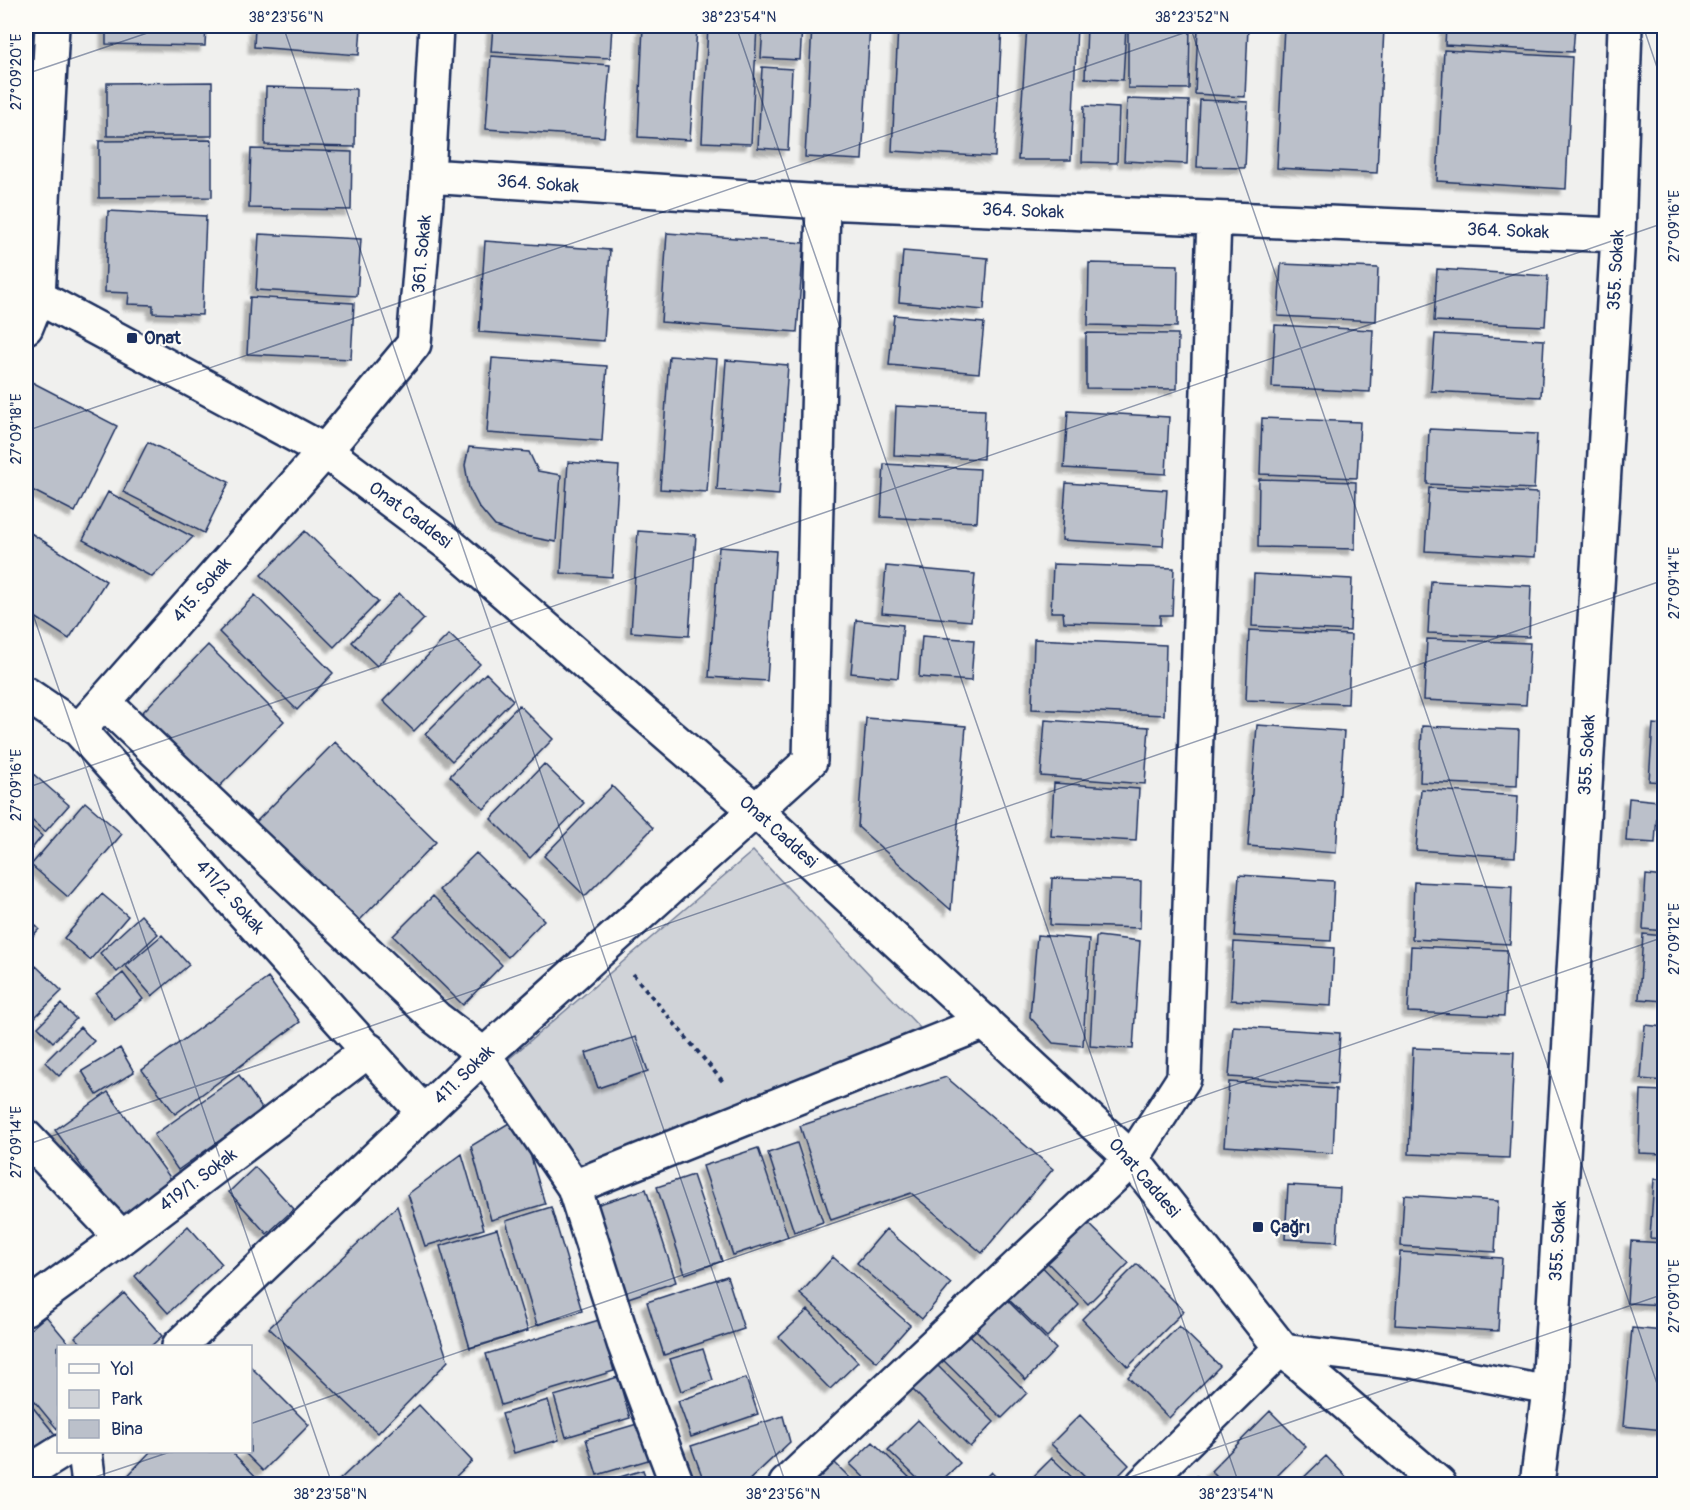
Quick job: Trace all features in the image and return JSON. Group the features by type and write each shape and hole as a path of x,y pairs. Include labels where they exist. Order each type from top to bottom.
{"street":[{"path":"26,327 32,296 52,26"},
{"name":"361. Sokak","path":"325,451 414,344 428,176 436,26"},
{"name":"355. Sokak","path":"1537,1485 1549,1390 1618,235 1625,26"},
{"name":"364. Sokak","path":"428,176 823,202 1618,235"},
{"name":"411. Sokak","path":"181,1345 484,1055 810,761 823,202"},
{"path":"786,1485 1132,1159 1184,1078 1214,219"},
{"name":"Onat Caddesi","path":"32,296 325,451 450,544 755,810 1132,1159 1281,1348 1439,1485"},
{"name":"415. Sokak","path":"80,730 325,451"},
{"name":"411/2. Sokak","path":"26,694 80,730 424,1113"},
{"path":"104,702 436,1018 484,1055 574,1187 624,1343 677,1485"},
{"path":"574,1187 985,1022"},
{"name":"419/1. Sokak","path":"26,1308 369,1050"},
{"path":"26,1137 122,1238"},
{"path":"1143,1485 1281,1348"},
{"path":"26,1474 59,1453"},
{"path":"85,1453 89,1485"}],"lane":[{"path":"1281,1348 1412,1364 1549,1390"}],"path":[{"path":"607,944 752,1116"}],"green space":[{"path":"753,851 920,1028 572,1174 504,1063"}],"building":[{"path":"106,26 206,26 205,46 106,44"},
{"path":"255,26 361,26 359,55 254,47"},
{"path":"493,26 612,26 610,58 491,52"},
{"path":"643,26 697,26 690,140 638,137"},
{"path":"708,26 757,26 751,144 702,142"},
{"path":"763,26 802,26 800,60 761,58"},
{"path":"812,26 870,26 862,160 805,157"},
{"path":"898,26 1002,26 995,157 892,151"},
{"path":"1027,26 1077,26 1071,160 1018,160"},
{"path":"1087,26 1126,26 1123,80 1085,78"},
{"path":"1128,26 1190,26 1189,89 1128,88"},
{"path":"1284,26 1384,28 1377,173 1277,168"},
{"path":"1446,26 1575,26 1573,52 1445,45"},
{"path":"1198,27 1248,28 1245,97 1195,94"},
{"path":"1444,50 1572,57 1566,189 1437,181"},
{"path":"491,56 610,65 604,137 486,129"},
{"path":"762,67 792,69 788,150 758,148"},
{"path":"212,82 212,136 107,136 107,83"},
{"path":"266,87 356,89 355,147 265,145"},
{"path":"1127,99 1189,101 1187,164 1124,161"},
{"path":"1200,100 1248,102 1245,168 1197,167"},
{"path":"1084,106 1119,108 1117,163 1082,162"},
{"path":"212,140 212,197 99,198 99,141"},
{"path":"251,149 352,152 351,210 249,208"},
{"path":"108,211 206,216 202,315 153,313 153,305 128,304 129,293 105,292"},
{"path":"667,233 804,243 797,332 661,322"},
{"path":"259,234 361,239 357,296 256,290"},
{"path":"485,241 610,250 604,341 479,332"},
{"path":"903,251 988,258 984,310 899,302"},
{"path":"1089,263 1178,265 1177,327 1088,325"},
{"path":"1281,264 1378,268 1376,321 1278,316"},
{"path":"1437,269 1548,276 1545,326 1434,321"},
{"path":"250,297 354,303 351,359 247,354"},
{"path":"894,315 984,323 979,373 889,365"},
{"path":"1275,325 1373,330 1370,392 1272,387"},
{"path":"1086,333 1178,334 1177,389 1086,388"},
{"path":"1435,334 1544,340 1541,397 1431,391"},
{"path":"669,356 717,359 707,492 660,489"},
{"path":"492,358 607,366 602,441 487,433"},
{"path":"726,360 788,365 779,495 717,490"},
{"path":"26,379 117,426 75,512 26,487"},
{"path":"896,406 985,410 983,459 894,455"},
{"path":"1068,411 1169,417 1166,474 1064,468"},
{"path":"1262,418 1360,422 1357,478 1260,474"},
{"path":"1429,429 1537,434 1534,489 1427,484"},
{"path":"148,442 229,482 204,533 123,492"},
{"path":"469,447 529,452 538,471 561,475 556,542 515,534 495,526 479,507 469,488 465,465"},
{"path":"568,462 619,466 612,577 561,573"},
{"path":"884,464 980,469 977,522 881,517"},
{"path":"1259,479 1356,482 1355,549 1258,547"},
{"path":"1066,483 1167,490 1163,546 1062,540"},
{"path":"1429,488 1538,493 1535,557 1425,551"},
{"path":"108,492 193,537 152,577 83,540"},
{"path":"26,530 106,581 69,639 26,611"},
{"path":"305,531 378,602 334,647 261,575"},
{"path":"638,531 696,535 689,636 631,632"},
{"path":"719,547 776,551 767,681 709,677"},
{"path":"1053,564 1174,568 1172,615 1160,615 1160,625 1064,622 1063,612 1051,612"},
{"path":"886,566 975,574 971,621 882,613"},
{"path":"1254,574 1352,579 1350,631 1252,626"},
{"path":"1431,581 1531,586 1529,637 1428,633"},
{"path":"399,593 424,619 377,666 352,642"},
{"path":"255,595 333,673 297,710 219,632"},
{"path":"856,620 903,625 898,678 851,673"},
{"path":"1249,630 1351,635 1348,704 1246,700"},
{"path":"449,634 480,664 414,731 383,701"},
{"path":"922,636 974,640 971,681 919,677"},
{"path":"1034,639 1166,645 1164,715 1032,709"},
{"path":"1427,639 1530,643 1526,705 1424,700"},
{"path":"208,645 284,721 217,789 141,714"},
{"path":"486,673 513,700 452,761 425,734"},
{"path":"519,705 553,739 484,809 450,776"},
{"path":"866,718 966,726 951,910 858,827"},
{"path":"1045,720 1149,727 1145,784 1041,776"},
{"path":"1653,724 1664,725 1664,782 1649,781"},
{"path":"1257,725 1344,731 1336,853 1248,846"},
{"path":"1422,726 1519,730 1517,786 1420,782"},
{"path":"335,742 436,842 358,922 256,822"},
{"path":"544,764 584,803 530,858 491,819"},
{"path":"31,772 69,805 45,832 26,815 26,779"},
{"path":"1054,783 1139,789 1136,841 1051,836"},
{"path":"612,786 653,828 585,896 544,856"},
{"path":"1421,789 1518,796 1515,857 1416,850"},
{"path":"1629,798 1658,801 1655,843 1626,841"},
{"path":"85,802 122,834 68,897 31,865"},
{"path":"26,822 42,836 26,856"},
{"path":"476,853 544,920 508,957 439,890"},
{"path":"1239,875 1334,881 1331,941 1235,936"},
{"path":"1646,875 1664,877 1664,931 1643,929"},
{"path":"1052,878 1141,881 1140,928 1050,925"},
{"path":"1414,882 1512,886 1510,944 1412,939"},
{"path":"102,894 128,916 90,960 64,938"},
{"path":"433,896 502,965 463,1005 393,936"},
{"path":"141,915 158,934 117,972 100,953"},
{"path":"26,916 39,929 26,943"},
{"path":"1643,934 1664,936 1664,1001 1639,999"},
{"path":"162,935 189,965 152,996 126,966"},
{"path":"1037,935 1089,939 1083,1046 1053,1043 1030,1017"},
{"path":"1098,936 1140,941 1133,1049 1090,1046 1096,938"},
{"path":"1234,942 1334,948 1331,1006 1231,1000"},
{"path":"1411,946 1507,950 1504,1016 1408,1012"},
{"path":"36,966 62,991 35,1017 26,1007 26,976"},
{"path":"123,973 143,999 115,1020 96,994"},
{"path":"268,978 300,1022 175,1114 142,1070"},
{"path":"61,1004 76,1019 53,1042 38,1027"},
{"path":"1645,1025 1664,1027 1664,1081 1641,1079"},
{"path":"1233,1026 1340,1033 1337,1084 1229,1077"},
{"path":"80,1027 94,1041 59,1076 45,1062"},
{"path":"636,1037 648,1071 598,1088 586,1053"},
{"path":"120,1048 134,1072 97,1095 82,1071"},
{"path":"1413,1048 1514,1052 1509,1158 1409,1154"},
{"path":"239,1075 263,1110 178,1170 154,1135"},
{"path":"946,1077 1053,1169 982,1253 911,1193 831,1220 800,1126"},
{"path":"1229,1082 1336,1089 1333,1153 1224,1146"},
{"path":"1641,1090 1664,1091 1664,1154 1639,1153"},
{"path":"108,1092 177,1187 124,1225 55,1130"},
{"path":"519,1117 545,1204 491,1220 471,1146"},
{"path":"797,1143 823,1222 794,1232 768,1153"},
{"path":"758,1148 788,1237 733,1255 703,1166"},
{"path":"462,1154 484,1229 425,1246 408,1194"},
{"path":"255,1167 294,1209 267,1234 229,1192"},
{"path":"693,1175 722,1261 685,1274 657,1187"},
{"path":"1654,1179 1664,1180 1664,1239 1650,1238"},
{"path":"1288,1185 1340,1188 1337,1242 1285,1239"},
{"path":"646,1189 676,1282 622,1300 590,1207"},
{"path":"1404,1195 1498,1201 1495,1252 1401,1246"},
{"path":"397,1206 448,1361 378,1433 269,1328"},
{"path":"551,1207 582,1311 537,1325 506,1221"},
{"path":"1082,1217 1129,1263 1088,1304 1042,1257"},
{"path":"188,1226 222,1264 168,1313 135,1276"},
{"path":"497,1229 528,1331 470,1348 440,1246"},
{"path":"886,1229 951,1284 922,1319 857,1263"},
{"path":"1631,1241 1664,1243 1664,1305 1627,1303"},
{"path":"1400,1252 1502,1258 1498,1331 1395,1325"},
{"path":"1032,1256 1079,1305 1047,1337 999,1290"},
{"path":"833,1257 910,1325 877,1362 800,1294"},
{"path":"1137,1264 1184,1311 1128,1367 1082,1319"},
{"path":"727,1276 744,1329 664,1355 647,1302"},
{"path":"996,1289 1056,1349 1026,1380 966,1320"},
{"path":"124,1293 162,1336 152,1345 83,1345 75,1337"},
{"path":"808,1310 858,1362 830,1389 779,1337"},
{"path":"46,1316 70,1345 57,1345 57,1429 26,1391 26,1333"},
{"path":"599,1320 614,1371 501,1405 486,1354"},
{"path":"960,1325 1027,1393 1002,1418 934,1351"},
{"path":"1179,1326 1220,1366 1169,1418 1128,1377"},
{"path":"1632,1328 1664,1331 1664,1430 1623,1426"},
{"path":"703,1349 713,1380 681,1391 670,1359"},
{"path":"936,1364 994,1422 970,1447 911,1388"},
{"path":"252,1368 309,1425 263,1471 245,1453 252,1453"},
{"path":"618,1377 630,1418 566,1437 554,1396"},
{"path":"746,1378 758,1414 691,1437 678,1401"},
{"path":"26,1399 57,1439 26,1466"},
{"path":"548,1400 559,1440 514,1453 502,1414"},
{"path":"419,1405 472,1461 448,1484 335,1484"},
{"path":"1270,1411 1306,1447 1269,1484 1224,1484 1211,1471"},
{"path":"1080,1415 1129,1465 1110,1484 1092,1484 1051,1444"},
{"path":"783,1416 790,1442 745,1484 705,1484 691,1446"},
{"path":"918,1420 960,1463 938,1484 923,1484 888,1450"},
{"path":"644,1422 655,1458 597,1475 586,1439"},
{"path":"873,1442 916,1484 871,1484 850,1464"},
{"path":"149,1453 233,1453 263,1484 120,1484"},
{"path":"1326,1456 1353,1484 1297,1484"},
{"path":"1052,1458 1079,1484 1039,1484 1032,1478"},
{"path":"832,1460 856,1484 807,1484"},
{"path":"643,1470 648,1484 597,1484"},
{"path":"991,1472 1003,1484 979,1484"},
{"path":"1197,1476 1205,1484 1189,1484"},
{"path":"590,1480 592,1484 574,1484"}],"place":[{"name":"Onat","path":"132,338"},
{"name":"Çağrı","path":"1258,1227"}]}
